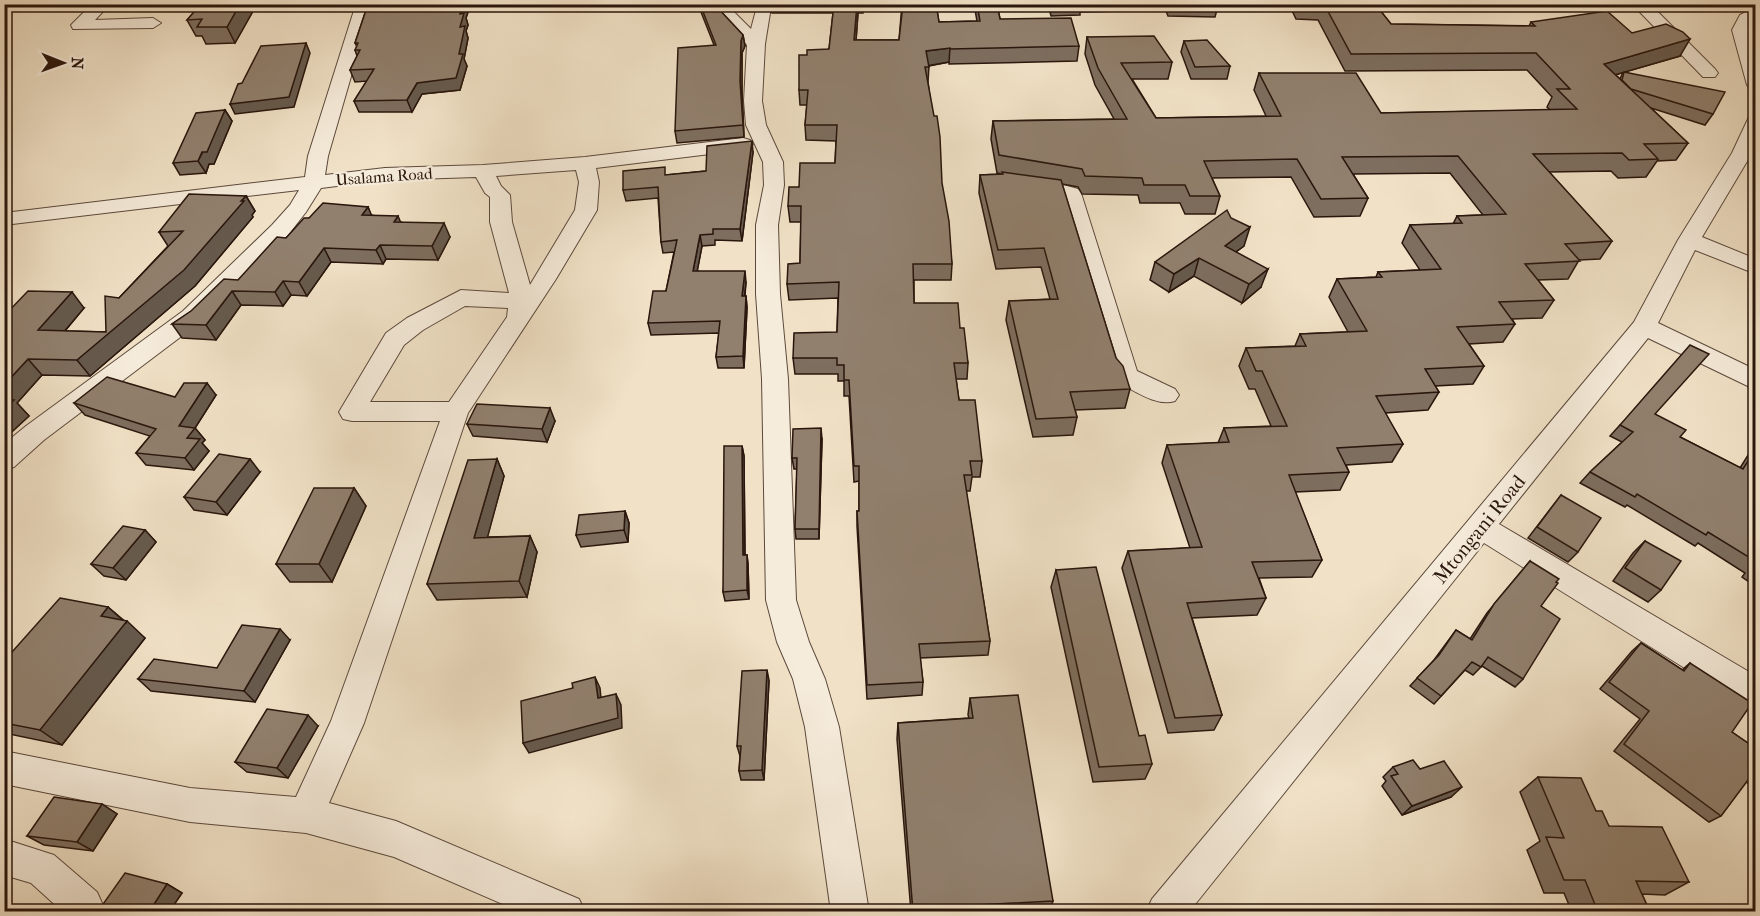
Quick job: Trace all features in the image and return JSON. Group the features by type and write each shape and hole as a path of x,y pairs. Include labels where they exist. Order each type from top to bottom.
{"street":[{"path":"102,4 79,25 153,23"},
{"path":"4,460 35,433 191,317 280,230 299,208 314,182 318,156 364,4"},
{"path":"673,4 717,5 756,44"},
{"path":"1640,4 1709,73"},
{"path":"1755,12 1746,18 1740,30 1755,85"},
{"path":"762,13 756,44 753,101 756,125 773,162 774,185 767,237 768,294 775,379 781,600 793,642 809,679 822,727 850,912"},
{"name":"Mtongani Road","path":"1165,912 1644,326 1689,240 1742,153 1755,121"},
{"name":"Usalama Road","path":"4,219 385,174 483,171 585,163 765,142"},
{"path":"306,815 347,723 456,411 586,210 589,182 585,163"},
{"path":"483,171 492,189 500,195 501,222 506,248 518,278 519,312"},
{"path":"1003,183 1049,187 1071,193 1126,376 1167,395"},
{"path":"1689,240 1755,267"},
{"path":"456,411 352,412 395,339 415,324 461,298 519,312"},
{"path":"1644,326 1755,381"},
{"path":"1481,527 1755,694"},
{"path":"4,767 190,805 306,815 396,839 566,912"},
{"path":"4,857 41,868 84,905 87,912"}],"building":[{"path":"201,4 240,4 227,27 197,27 202,19 187,20"},
{"path":"368,4 463,4 460,14 464,13 460,27 465,26 459,54 463,54 456,78 417,83 407,100 354,101 374,69 350,70 360,50 355,50 358,43 355,43"},
{"path":"700,4 714,4 743,35 740,81 743,125 675,131 678,48 716,45"},
{"path":"834,4 857,4 854,40 899,40 903,4 936,4 939,22 980,21 977,4 997,4 1000,19 1071,18 1079,46 950,48 926,51 929,67 925,67 940,137 942,183 949,221 952,264 913,264 914,303 958,303 960,328 964,328 968,363 954,363 959,400 975,400 982,461 970,461 972,475 964,475 990,641 919,644 923,682 867,685 857,511 859,511 859,466 854,466 849,380 844,380 844,365 837,365 837,358 793,358 794,333 837,332 839,282 787,284 788,264 800,263 801,206 788,206 789,187 799,187 800,163 835,163 837,125 805,125 808,90 799,90 799,55 807,55 807,50 829,49"},
{"path":"1170,4 1218,4 1218,6"},
{"path":"1324,4 1375,4 1391,24 1535,26 1531,22 1607,11 1632,33 1666,24 1683,32 1690,39 1604,64 1688,143 1644,144 1658,159 1629,160 1622,153 1533,154 1612,241 1565,244 1580,261 1525,264 1554,300 1499,302 1515,324 1457,327 1484,366 1425,369 1439,392 1376,396 1403,444 1337,448 1349,472 1289,475 1322,560 1252,562 1266,598 1187,603 1222,715 1175,718 1128,551 1202,547 1167,445 1229,442 1224,428 1287,426 1262,371 1256,371 1246,348 1306,346 1300,334 1367,331 1337,279 1382,277 1378,272 1441,269 1410,225 1462,223 1457,216 1506,214 1458,156 1342,157 1368,198 1321,199 1297,159 1204,161 1220,196 1190,196 1185,185 1144,185 1142,178 1085,176 1082,169 999,155 993,121 1127,119 1098,68 1087,37 1154,36 1172,62 1121,63 1156,118 1281,116 1259,73 1356,73 1381,113 1577,109 1557,89 1570,89 1536,53 1351,54"},
{"path":"1207,40 1230,66 1195,67 1184,41"},
{"path":"306,43 289,97 230,104 238,84 242,83 261,46"},
{"path":"1624,72 1725,92 1713,114 1631,89 1622,80"},
{"path":"225,110 207,152 202,152 198,161 173,163 196,113"},
{"path":"752,141 740,229 713,229 713,234 700,235 693,271 745,271 742,296 746,296 743,356 716,357 720,321 648,323 653,291 666,291 677,240 661,242 658,187 623,190 623,171 665,167 665,175 706,171 707,146"},
{"path":"1002,172 1061,180 1116,358 1123,366 1130,389 1070,392 1077,417 1036,419 1009,301 1058,299 1044,248 998,250 980,175 1003,174"},
{"path":"189,194 246,196 184,270 77,360 28,359 4,385 4,316 28,291 72,292 38,330 106,332 105,296 119,298 183,231 159,232"},
{"path":"323,203 368,207 362,215 398,216 394,222 444,223 432,246 380,245 376,250 324,248 299,282 283,281 275,292 232,291 206,325 172,324 191,311 224,279 238,280 277,237 286,238 304,218 309,218"},
{"path":"1227,210 1231,218 1250,227 1225,246 1268,269 1249,284 1199,258 1174,274 1155,262"},
{"path":"1690,345 1709,354 1655,414 1686,430 1680,437 1743,469 1755,450 1755,507 1749,519 1755,523 1755,561 1708,532 1706,535 1637,494 1635,497 1590,472 1633,432 1620,425"},
{"path":"107,377 175,397 184,383 207,383 179,426 195,428 187,438 200,439 185,458 136,453 156,429 74,403"},
{"path":"4,398 14,400 4,409"},
{"path":"477,404 550,408 542,429 467,424"},
{"path":"821,428 819,529 795,529 797,458 792,458 793,429"},
{"path":"724,446 742,446 743,555 747,555 747,590 723,592"},
{"path":"219,454 250,459 216,502 184,497"},
{"path":"497,459 474,538 530,536 519,581 427,584 468,460"},
{"path":"314,488 354,488 319,564 276,564"},
{"path":"1561,495 1601,518 1578,552 1537,527"},
{"path":"625,511 624,530 576,535 579,515"},
{"path":"123,526 145,530 113,568 91,564"},
{"path":"1645,541 1681,561 1661,590 1625,568"},
{"path":"1530,561 1559,579 1541,606 1560,619 1523,679 1488,657 1481,667 1472,662 1441,696 1417,678 1439,655 1456,630 1472,640 1494,604"},
{"path":"1096,567 1139,736 1145,735 1152,764 1099,767 1056,570"},
{"path":"60,598 108,607 101,616 127,621 40,730 4,723 4,661"},
{"path":"242,625 280,629 244,691 138,679 154,659 217,668"},
{"path":"1641,643 1684,671 1690,663 1752,703 1732,732 1755,748 1755,773 1721,816 1624,744 1649,711 1609,682"},
{"path":"767,670 762,770 739,771 741,746 737,746 742,671"},
{"path":"595,677 598,698 616,694 618,718 523,743 521,701 573,688 572,683"},
{"path":"1018,695 1053,901 978,905 979,912 913,912 898,723 973,718 970,698"},
{"path":"267,709 308,715 277,768 235,762"},
{"path":"1413,760 1420,769 1444,761 1462,787 1412,806 1391,776 1398,774 1393,767"},
{"path":"1538,777 1581,778 1596,811 1602,811 1609,826 1662,827 1689,882 1636,881 1650,912 1598,912 1585,880 1564,880 1546,837 1564,838"},
{"path":"54,797 102,804 77,842 27,836"},
{"path":"125,873 167,884 149,912 118,912 101,907"},
{"path":"1313,906 1316,912 1302,912"},
{"path":"23,908 36,912 20,912"}]}
